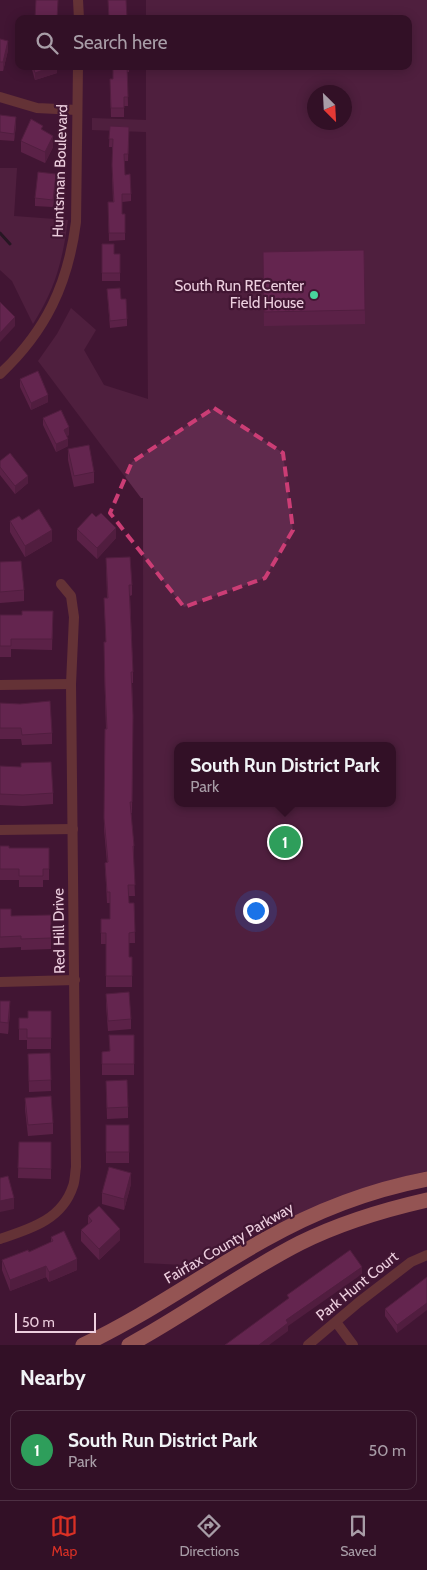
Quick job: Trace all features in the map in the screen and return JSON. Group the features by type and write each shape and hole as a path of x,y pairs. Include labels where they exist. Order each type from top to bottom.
{"highway":[{"name":"Fairfax County Parkway","path":"84,1345 136,1318 247,1250 302,1220 358,1197 427,1179"},
{"path":"129,1345 254,1269 302,1243 358,1220 394,1208 427,1200"}],"street":[{"path":"78,0 79,15"},
{"name":"Huntsman Boulevard","path":"0,374 26,348 40,329 55,301 67,269 76,222 78,70"},
{"path":"0,98 37,108 77,110"},
{"name":"Red Hill Drive","path":"0,1239 38,1226 53,1217 66,1202 73,1186 76,1167 71,684 74,617 71,596 62,584"},
{"path":"0,684 71,684"},
{"path":"0,830 73,829"},
{"path":"0,982 75,980"},
{"name":"Park Hunt Court","path":"308,1345 411,1262 427,1255"},
{"path":"336,1322 354,1345"}],"highlighted area":[{"path":"214,408 283,453 293,530 265,578 184,607 110,513 132,462"}],"shaded area":[{"path":"146,0 427,0 427,1171 391,1180 345,1196 258,1231 204,1266 144,1263 143,498 141,498 38,361 57,334 71,308 96,330 84,350 104,385 148,399 146,132 92,130 92,118 146,120 146,70 412,70 412,15 146,15"},
{"path":"0,168 17,168 14,216 68,220 63,249 53,286 33,324 12,281 0,270"}],"building":[{"path":"36,0 58,0 57,15 35,15"},
{"path":"108,0 126,0 127,15 109,15"},
{"path":"0,39 8,41 3,62 0,62"},
{"path":"113,70 127,70 128,97 124,97 124,108 111,108 110,79 113,79"},
{"path":"0,115 16,117 14,134 0,132"},
{"path":"31,119 43,126 41,129 53,136 45,152 21,141"},
{"path":"110,126 129,127 128,154 124,154 125,175 130,174 131,194 122,194 122,214 125,214 125,233 109,233 108,202 114,202 113,139 109,139"},
{"path":"38,172 56,174 53,200 35,198"},
{"path":"102,244 114,244 114,254 120,254 120,273 102,273"},
{"name":"South Run RECenter Field House","path":"364,250 365,310 264,312 263,252"},
{"path":"120,288 121,299 126,299 127,319 110,321 107,289"},
{"path":"0,302 15,317 0,333"},
{"path":"38,371 48,395 31,403 20,379"},
{"path":"61,410 69,427 64,430 68,439 56,444 43,418"},
{"path":"89,445 94,472 74,476 68,449"},
{"path":"10,453 28,476 15,486 0,467 0,461"},
{"path":"39,509 52,530 25,546 10,521 19,516 22,520"},
{"path":"92,513 96,517 101,513 116,528 97,548 77,529"},
{"path":"130,557 132,585 129,585 133,716 132,802 130,802 135,885 128,885 129,903 134,903 135,932 129,933 129,957 132,957 132,976 106,976 106,933 101,933 101,919 110,919 110,892 107,892 105,863 108,862 104,818 105,729 107,729 104,642 106,642 104,598 108,598 106,558"},
{"path":"21,561 24,590 0,592 0,562"},
{"path":"22,611 53,611 52,639 11,639 11,646 0,646 0,615 22,615"},
{"path":"50,701 52,733 22,735 21,728 0,728 0,703 20,704"},
{"path":"51,762 53,793 0,794 0,766 21,767 21,763"},
{"path":"0,846 9,846 9,848 49,848 49,869 43,869 43,876 19,876 19,869 0,869"},
{"path":"0,909 11,909 11,916 51,915 51,938 21,939 21,936 0,937"},
{"path":"129,992 131,1019 108,1021 106,994"},
{"path":"0,1001 10,1001 8,1023 0,1022"},
{"path":"28,1011 51,1011 51,1038 27,1038 27,1029 19,1029 19,1018 28,1018"},
{"path":"109,1035 134,1035 134,1064 102,1064 102,1052 110,1051"},
{"path":"50,1053 51,1080 29,1081 28,1054"},
{"path":"127,1080 128,1107 107,1108 106,1081"},
{"path":"51,1096 53,1123 28,1125 25,1098"},
{"path":"106,1125 129,1125 129,1152 106,1152"},
{"path":"19,1142 51,1142 51,1169 18,1168"},
{"path":"109,1167 131,1173 124,1199 102,1193"},
{"path":"8,1176 14,1198 0,1201 0,1178"},
{"path":"99,1206 120,1229 99,1249 81,1230 92,1221 88,1216"},
{"path":"64,1231 77,1259 49,1272 46,1266 10,1280 2,1260 28,1250 29,1252 53,1241 51,1237"},
{"path":"350,1250 362,1267 286,1320 288,1323 259,1345 225,1345 289,1298 287,1295"},
{"path":"427,1277 427,1303 397,1325 385,1309"}],"waterway":[{"path":"0,233 10,244"}],"place":[{"name":"South Run RECenter Field House","path":"314,295"},
{"name":"South Run District Park","path":"285,842"}]}
